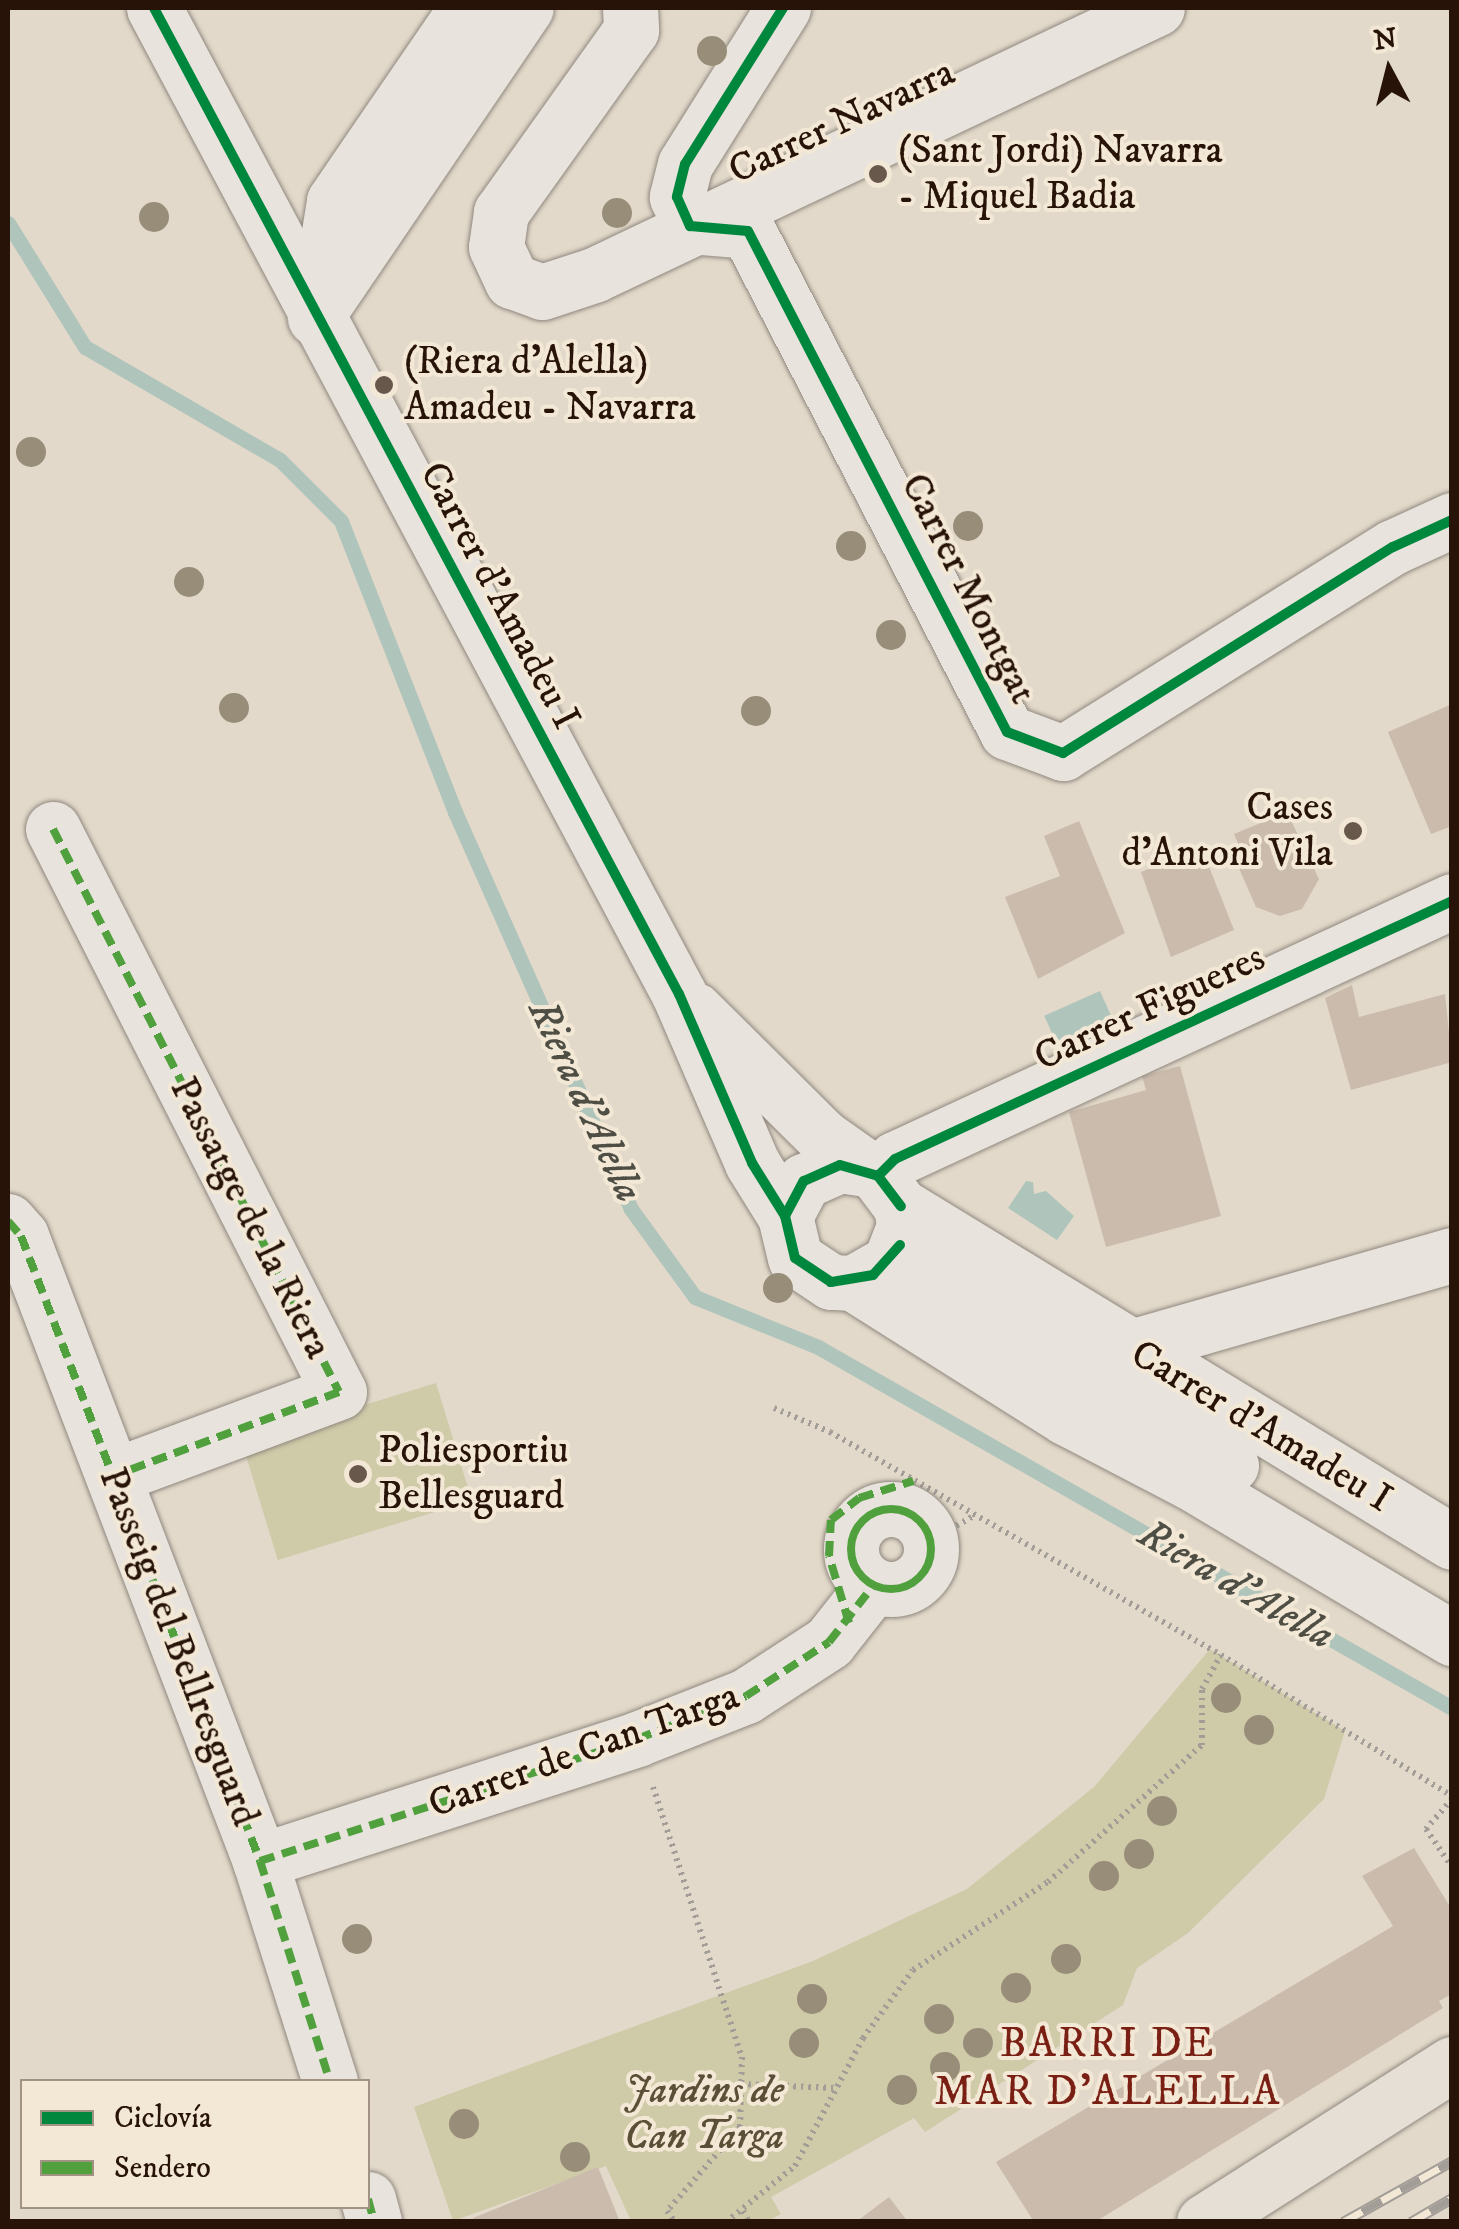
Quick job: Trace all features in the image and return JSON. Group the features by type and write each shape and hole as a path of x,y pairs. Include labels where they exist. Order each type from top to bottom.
{"main road":[{"path":"1204,2222 1452,2064"}],"street":[{"name":"Carrer d'Amadeu I","path":"154,8 315,318 679,994 752,1162 785,1216 786,1238 803,1266 831,1282 880,1223"},
{"path":"315,318 334,201 466,8"},
{"path":"315,318 526,8"},
{"name":"Carrer Navarra","path":"630,8 630,30 501,212 496,247 512,280 542,292 725,221 1157,8"},
{"path":"725,221 676,197 685,164 783,8"},
{"name":"Carrer Montgat","path":"725,221 1007,732 1063,752 1393,547 1452,520"},
{"name":"Passatge de la Riera","path":"53,829 338,1392 112,1476"},
{"name":"Carrer Figueres","path":"880,1223 895,1159 1452,901"},
{"name":"Carrer d'Amadeu I","path":"679,994 880,1223 958,1274 1071,1312 1452,1542"},
{"path":"785,1216 804,1181 840,1165 880,1223 1065,1417 1190,1482 1452,1638"},
{"name":"Passeig del Bellresguard","path":"8,1220 21,1236 260,1861 329,2079"},
{"path":"880,1223 1452,1595"},
{"path":"1131,1347 1452,1255"},
{"name":"Carrer de Can Targa","path":"260,1861 637,1739 746,1696 789,1670 849,1623 873,1586 850,1554 866,1518 904,1510 951,1529"}],"path":[{"path":"774,1408 830,1432 951,1529 1220,1655 1452,1798 1426,1829 1452,1867"},
{"path":"726,2222 795,2166 836,2088 914,1970 1048,1882 1202,1745 1202,1689 1220,1655"},
{"path":"637,1739 742,2057 740,2127 667,2210 675,2222"},
{"path":"741,2084 836,2088"},
{"path":"743,2211 749,2222"}],"green space":[{"name":"Poliesportiu Bellesguard","path":"436,1383 472,1501 278,1560 242,1442"},
{"name":"Jardins de Can Targa","path":"1210,1649 1345,1731 1324,1799 1188,1933 1137,1968 1123,2005 925,2132 914,2118 771,2197 781,2214 768,2221 631,2221 606,2166 453,2221 414,2107 813,1961 967,1889 1094,1787"}],"shaded area":[{"path":"1100,991 1113,1020 1057,1045 1044,1016"},
{"path":"1026,1181 1033,1182 1034,1194 1046,1191 1074,1216 1057,1240 1008,1208"}],"building":[{"path":"1452,704 1452,826 1431,834 1388,732"},
{"path":"1287,812 1319,879 1302,909 1280,916 1256,907 1231,850 1239,846 1234,834"},
{"path":"1079,821 1125,933 1038,979 1005,897 1060,876 1044,836"},
{"path":"1196,850 1206,859 1234,930 1171,957 1141,872"},
{"path":"1352,985 1359,1017 1445,994 1452,1062 1351,1090 1325,998"},
{"path":"1180,1066 1221,1216 1106,1247 1069,1112 1146,1090 1142,1076"},
{"path":"1414,1848 1452,1910 1452,1994 1439,2001 1443,2008 1095,2222 1034,2222 996,2162 1393,1926 1362,1876"},
{"path":"598,2167 620,2222 474,2222 473,2218"},
{"path":"889,2197 908,2222 856,2222"}],"waterway":[{"name":"Riera d'Alella","path":"8,223 85,347 280,460 341,521 455,812 631,1209 695,1297 818,1347 1452,1708"}],"railway":[{"path":"1343,2222 1452,2161"},
{"path":"1411,2222 1452,2198"}],"marked path":[{"path":"53,829 339,1392 113,1476"},
{"path":"8,1221 21,1236 260,1861 329,2079"},
{"path":"849,1623 829,1556 831,1520 859,1498 913,1481"},
{"path":"891,1509 906,1512 919,1521 928,1534 931,1549 928,1564 919,1577 906,1586 891,1589 876,1586 863,1577 854,1564 851,1549 854,1534 863,1521 876,1512 891,1509"},
{"path":"260,1861 637,1739 746,1696 829,1642 873,1586"},
{"path":"370,2207 374,2222"}],"cycle path":[{"path":"154,8 679,994 752,1163 785,1216"},
{"path":"783,8 685,164 677,197 690,226 748,231 1007,732 1063,753 1393,547 1452,520"},
{"path":"878,1176 895,1159 1452,901"},
{"path":"900,1245 873,1275 831,1282 795,1258 785,1216 804,1181 840,1165 878,1176 901,1206"}],"place":[{"name":"(Sant Jordi) Navarra - Miquel Badia","path":"878,174"},
{"name":"(Riera d'Alella) Amadeu - Navarra","path":"384,385"},
{"name":"Cases d'Antoni Vila","path":"1353,831"},
{"name":"Poliesportiu Bellesguard","path":"358,1474"}],"district":[{"name":"BARRI DE MAR D'ALELLA","path":"1108,2068"}]}
